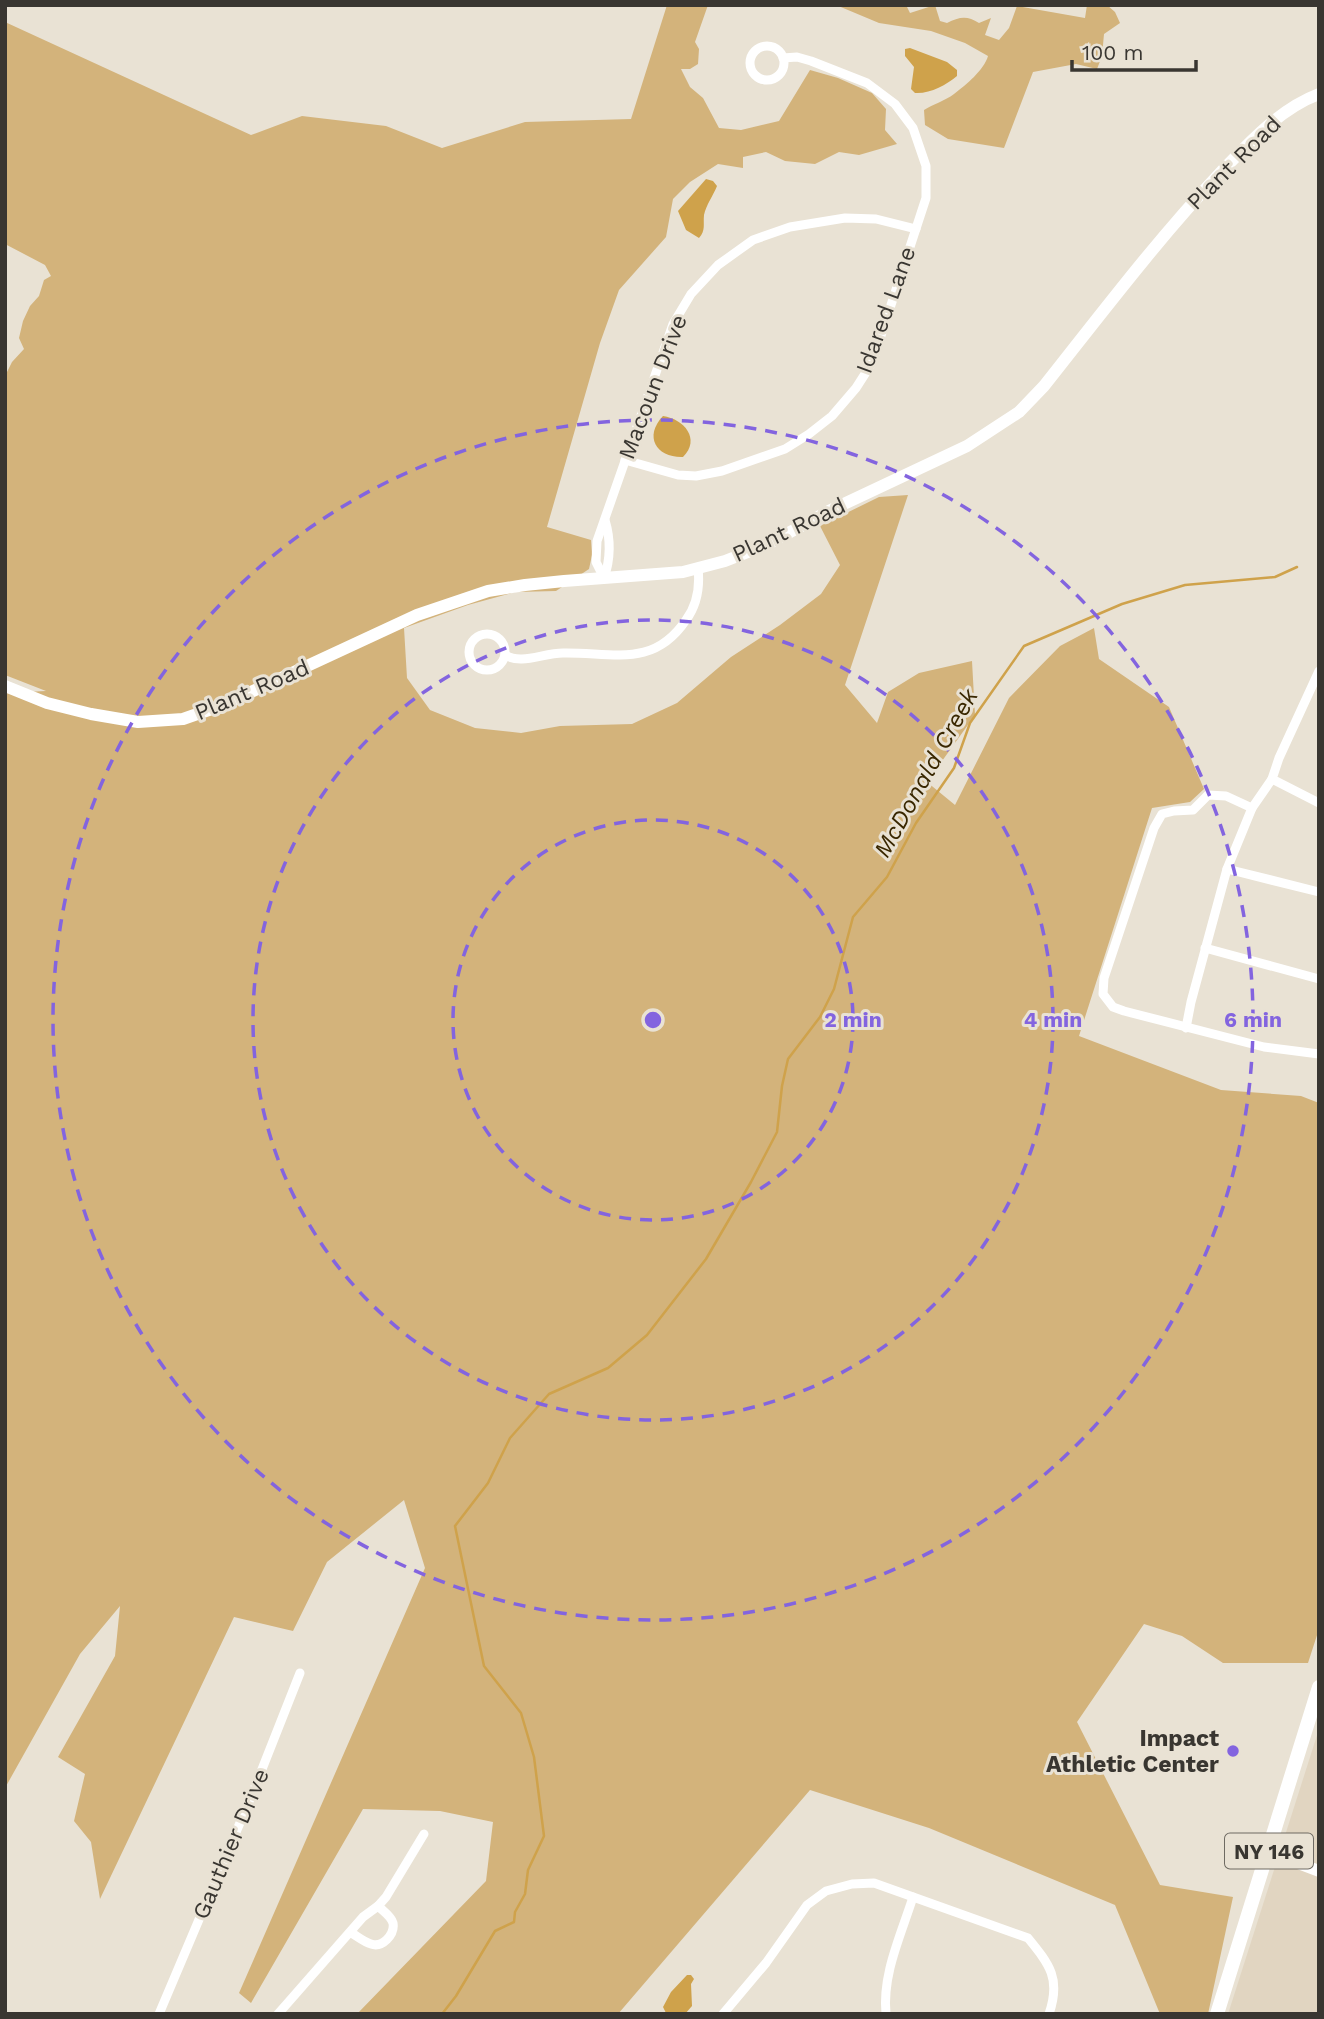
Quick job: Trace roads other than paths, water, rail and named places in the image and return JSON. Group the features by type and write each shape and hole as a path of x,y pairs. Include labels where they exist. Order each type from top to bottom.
{"main road":[{"name":"NY 146","path":"1217,2014 1319,1687"}],"street":[{"name":"Idared Lane","path":"765,46 776,48 783,58 783,69 771,80 760,80 750,68 749,62 754,51 765,46"},
{"name":"Idared Lane","path":"625,460 678,475 696,476 722,471 785,449 832,416 856,388 872,363 926,198 926,166 913,128 895,104 867,83 811,61 797,57 783,58"},
{"name":"Plant Road","path":"5,686 47,703 91,714 138,722 183,719 223,705 417,615 488,591 525,584 683,572 725,561 768,544 829,511 967,446 1019,412 1044,386 1167,233 1220,173 1290,108 1319,94"},
{"name":"Macoun Drive","path":"604,578 609,564 610,537 605,520 674,324 691,294 718,265 753,240 790,227 845,218 876,219 916,229"},
{"path":"505,655 499,666 481,669 471,661 469,649 474,639 490,634 500,639 504,644 505,655 512,660 545,654 620,656 648,652 679,631 689,616 698,589 698,568"},
{"path":"1186,1028 1227,869 1252,808 1272,779 1319,671"},
{"path":"1272,779 1319,803"},
{"path":"1252,808 1226,796 1208,794 1193,810 1162,814 1154,828 1104,978 1102,994 1113,1007 1186,1028 1264,1047 1319,1054"},
{"path":"1227,869 1319,892"},
{"path":"1205,948 1319,979"},
{"name":"Gauthier Drive","path":"159,2014 300,1673"},
{"path":"278,2014 363,1917 386,1897 424,1834"},
{"path":"1269,1852 1319,1871"},
{"path":"723,2014 766,1963 807,1905 826,1891 852,1884 874,1883 1028,1938 1055,1977 1053,2003 1049,2014"},
{"path":"886,2014 884,1990 913,1897"},
{"path":"350,1932 372,1945 380,1945 385,1941 393,1928 393,1921 377,1906"}],"waterway":[{"name":"McDonald Creek","path":"442,2014 456,1996 495,1931 514,1922 515,1912 525,1894 528,1870 544,1836 534,1757 521,1713 484,1666 455,1526 488,1483 510,1438 549,1394 608,1368 647,1335 706,1259 777,1132 788,1059 820,1017 834,989 853,917 887,877 916,823 954,768 970,723 1024,646 1122,604 1185,585 1275,577 1297,567"}],"place":[{"name":"Impact Athletic Center","path":"1233,1751"}]}
